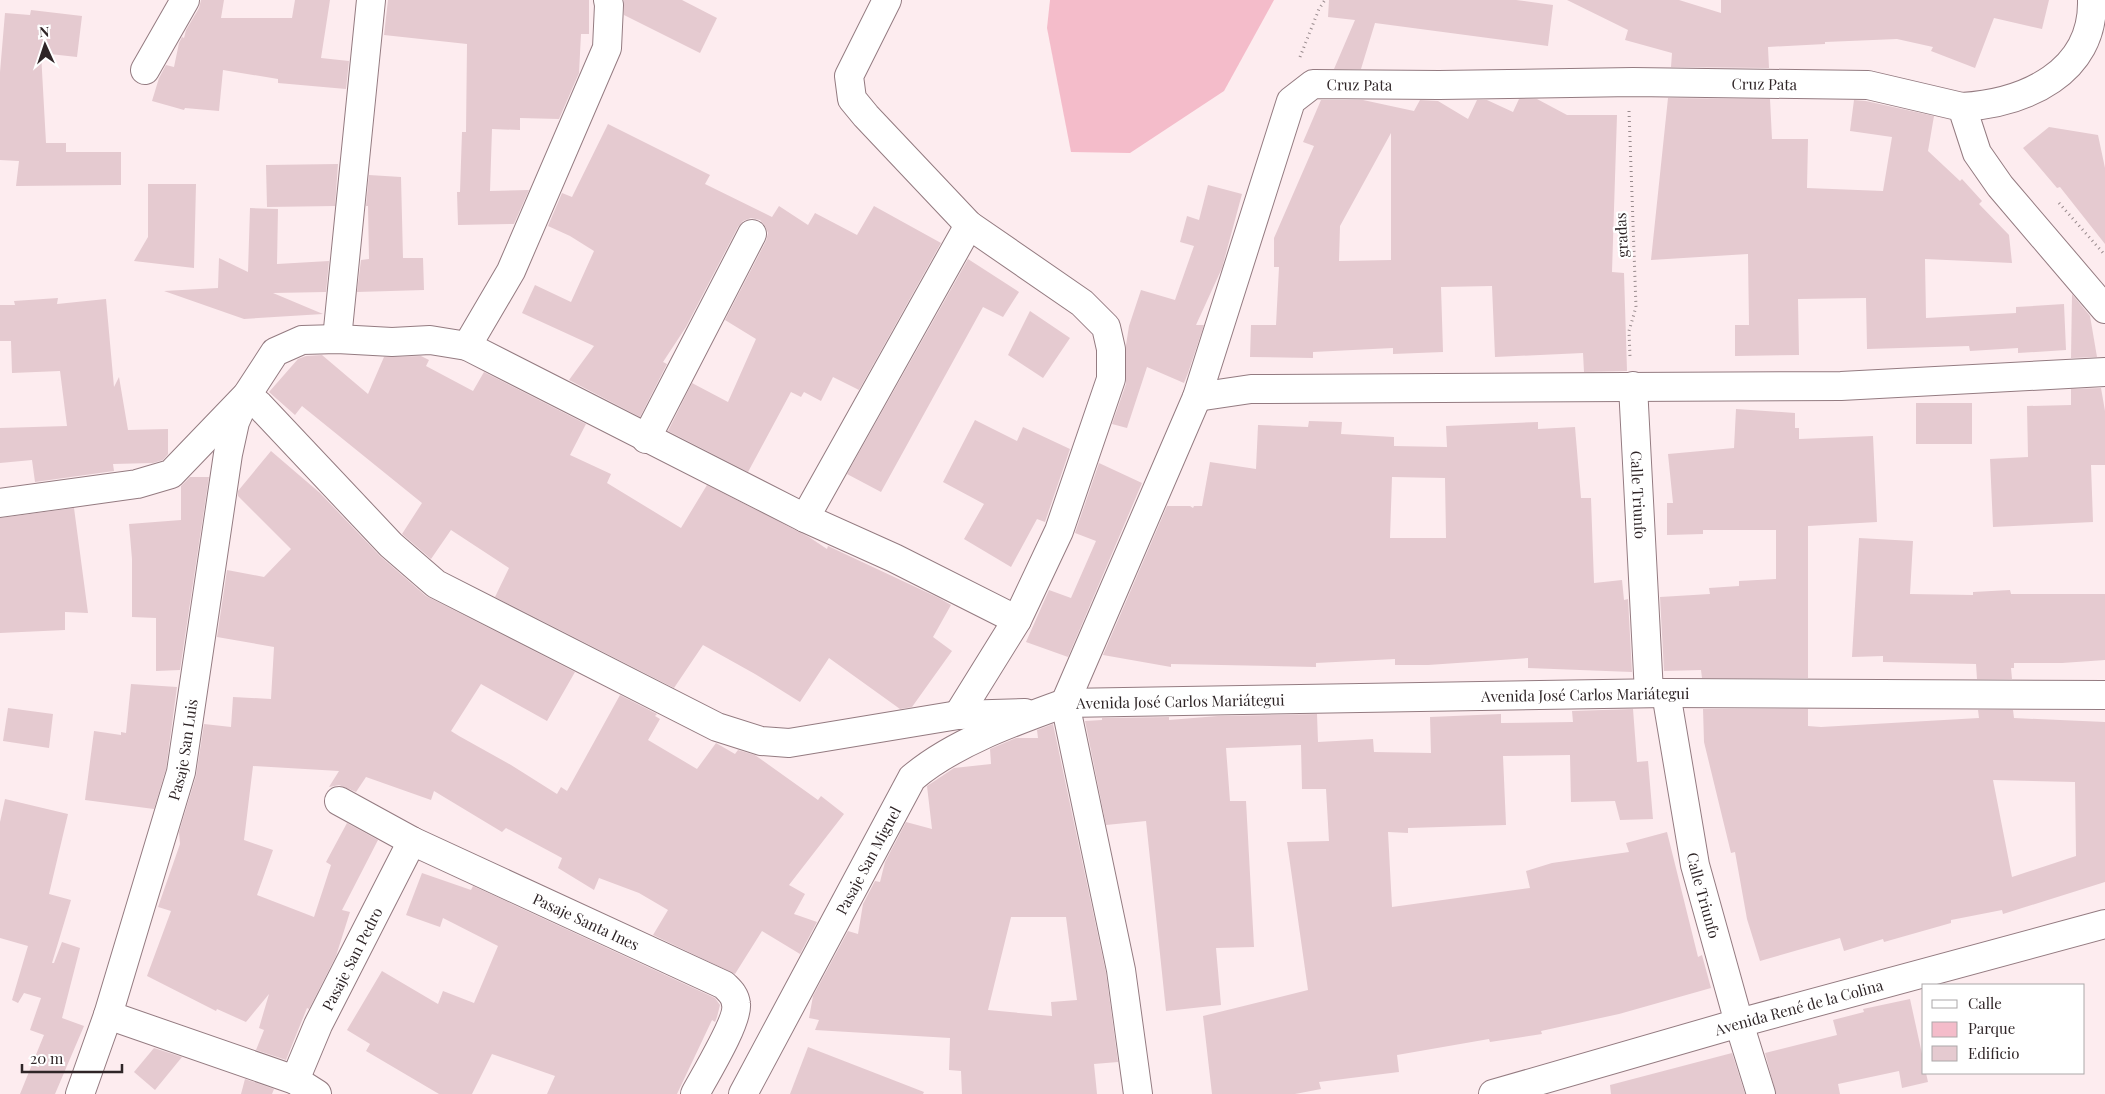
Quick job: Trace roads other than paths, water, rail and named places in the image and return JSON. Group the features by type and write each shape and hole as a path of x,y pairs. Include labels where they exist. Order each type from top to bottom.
{"street":[{"path":"145,70 185,0"},
{"path":"337,339 371,0"},
{"path":"467,346 511,271 607,48 608,0"},
{"path":"887,0 848,76 852,99 969,225 1082,303 1106,327 1111,349 1111,378 1062,522 1017,620 958,715"},
{"name":"Cruz Pata","path":"1197,397 1291,101 1313,84 1633,82 1868,85 1962,107 1982,106 2014,98 2041,86 2068,67 2086,35 2092,14 2092,0"},
{"path":"1962,107 1977,153 2000,186 2105,309"},
{"path":"804,518 969,225"},
{"path":"646,439 752,234"},
{"path":"0,503 136,484 171,474 247,395 275,352 302,340 337,339 392,342 430,340 467,346 804,518 894,558 1017,620"},
{"path":"1138,1094 1121,970 1065,703 1197,397 1251,389 1841,386 2105,372"},
{"name":"Calle Triunfo","path":"1633,386 1657,693 1695,865 1761,1094"},
{"path":"247,395 391,545 436,584 717,727 761,742 789,743 958,715 1033,713"},
{"name":"Pasaje San Luis","path":"80,1094 108,1015 181,772 228,454 235,422 247,395"},
{"name":"Avenida José Carlos Mariátegui","path":"1065,703 1657,693 2105,695"},
{"name":"Pasaje San Miguel","path":"743,1094 912,778 945,754 1033,713 1065,703"},
{"name":"Pasaje Santa Ines","path":"339,801 412,840 724,985 734,995 737,1006 733,1022 695,1094"},
{"name":"Pasaje San Pedro","path":"306,1087 318,1025 412,840"},
{"name":"Avenida René de la Colina","path":"1493,1094 1739,1023 2105,924"},
{"path":"108,1015 306,1087"}]}
